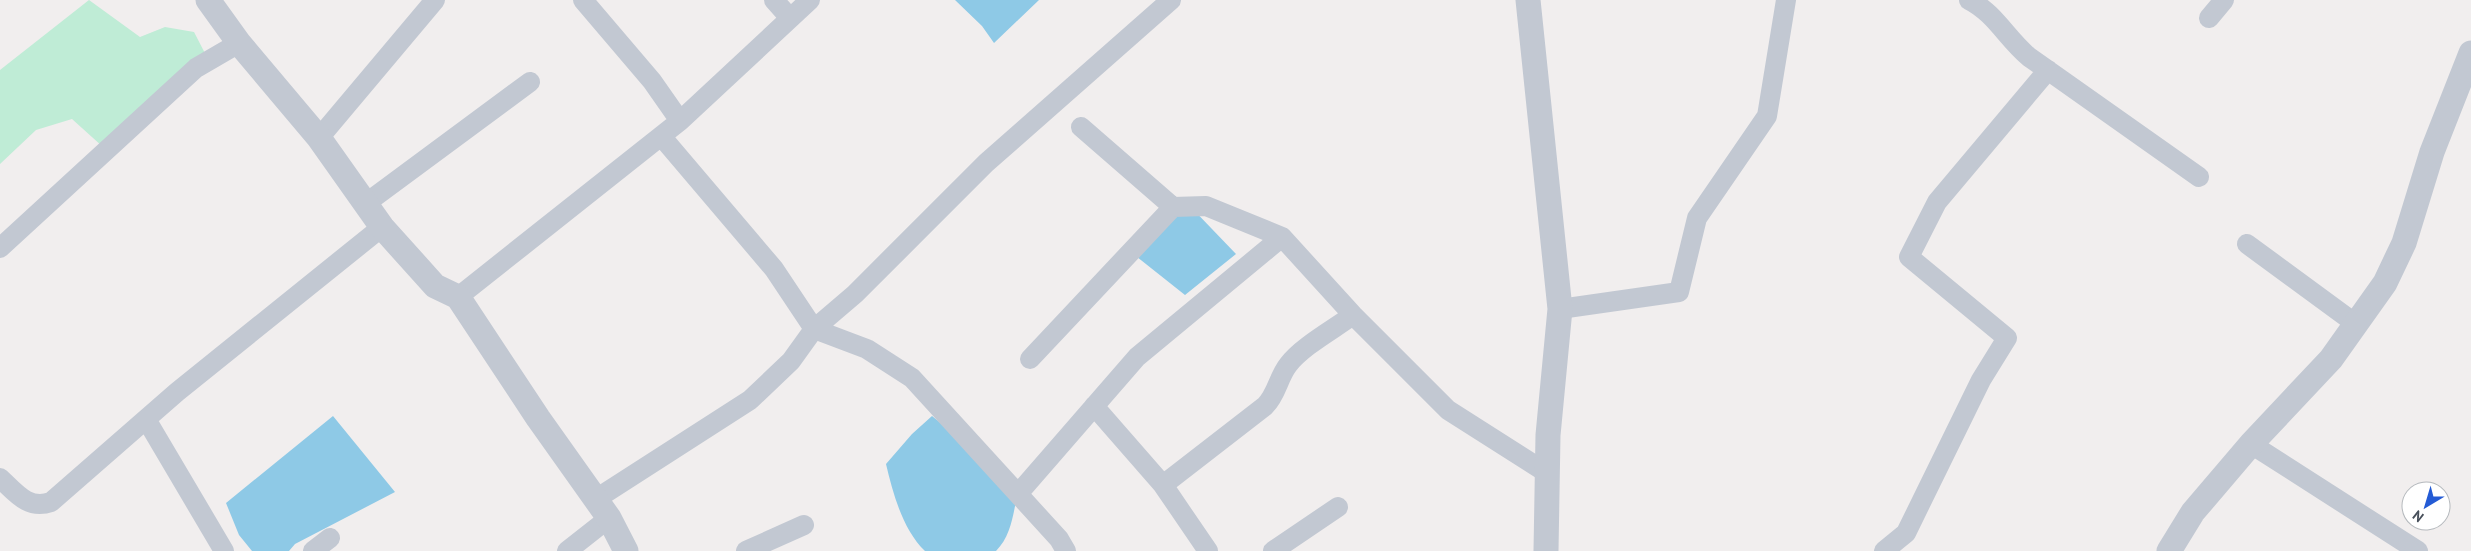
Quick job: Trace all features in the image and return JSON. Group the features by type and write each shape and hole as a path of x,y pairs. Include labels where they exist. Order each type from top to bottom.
{"street":[{"path":"208,0 239,43 319,138 382,227 435,286 458,297 538,418 602,508 626,551"},
{"path":"319,138 435,0"},
{"path":"583,0 652,81 680,121"},
{"path":"774,0 790,18"},
{"path":"458,297 680,121 810,0"},
{"path":"567,551 602,508 750,400 791,361 814,329 855,294 986,164 1172,0"},
{"path":"1528,0 1560,309 1547,473 1546,551"},
{"path":"1560,309 1679,292 1697,218 1767,116 1786,0"},
{"path":"1969,0 1989,12 2017,48 2199,177"},
{"path":"2209,18 2224,0"},
{"path":"0,248 196,68 239,43"},
{"path":"2169,551 2193,512 2250,444 2331,359 2385,283 2404,243 2432,152 2471,53"},
{"path":"1884,551 1906,533 1981,380 2007,338 1909,257 1937,202 2048,70"},
{"path":"365,204 530,82"},
{"path":"1081,127 1173,207 1206,206 1282,237 1353,316 1448,410 1547,473"},
{"path":"661,136 774,269 814,329 867,349 912,378 1059,539 1066,551"},
{"path":"1030,359 1173,207"},
{"path":"0,478 22,499 32,504 41,506 51,502 177,392 382,227"},
{"path":"1018,494 1137,357 1282,237"},
{"path":"2248,244 2356,324"},
{"path":"1163,485 1266,406 1274,394 1284,370 1293,358 1353,316"},
{"path":"1094,406 1163,485 1208,551"},
{"path":"146,420 224,551"},
{"path":"2250,444 2411,549"},
{"path":"1273,551 1338,507"},
{"path":"746,551 804,525"},
{"path":"313,551 330,538"}],"green space":[{"path":"89,0 140,37 165,27 194,32 210,63 113,156 72,119 36,130 0,164 0,70"}],"water":[{"path":"955,0 1039,0 994,43 982,26"},
{"path":"1187,203 1236,254 1185,295 1127,249"},
{"path":"333,416 395,492 295,544 289,551 252,551 239,535 226,503"},
{"path":"932,416 958,437 1017,496 1008,532 996,551 925,551 905,522 886,464 912,434"}]}
